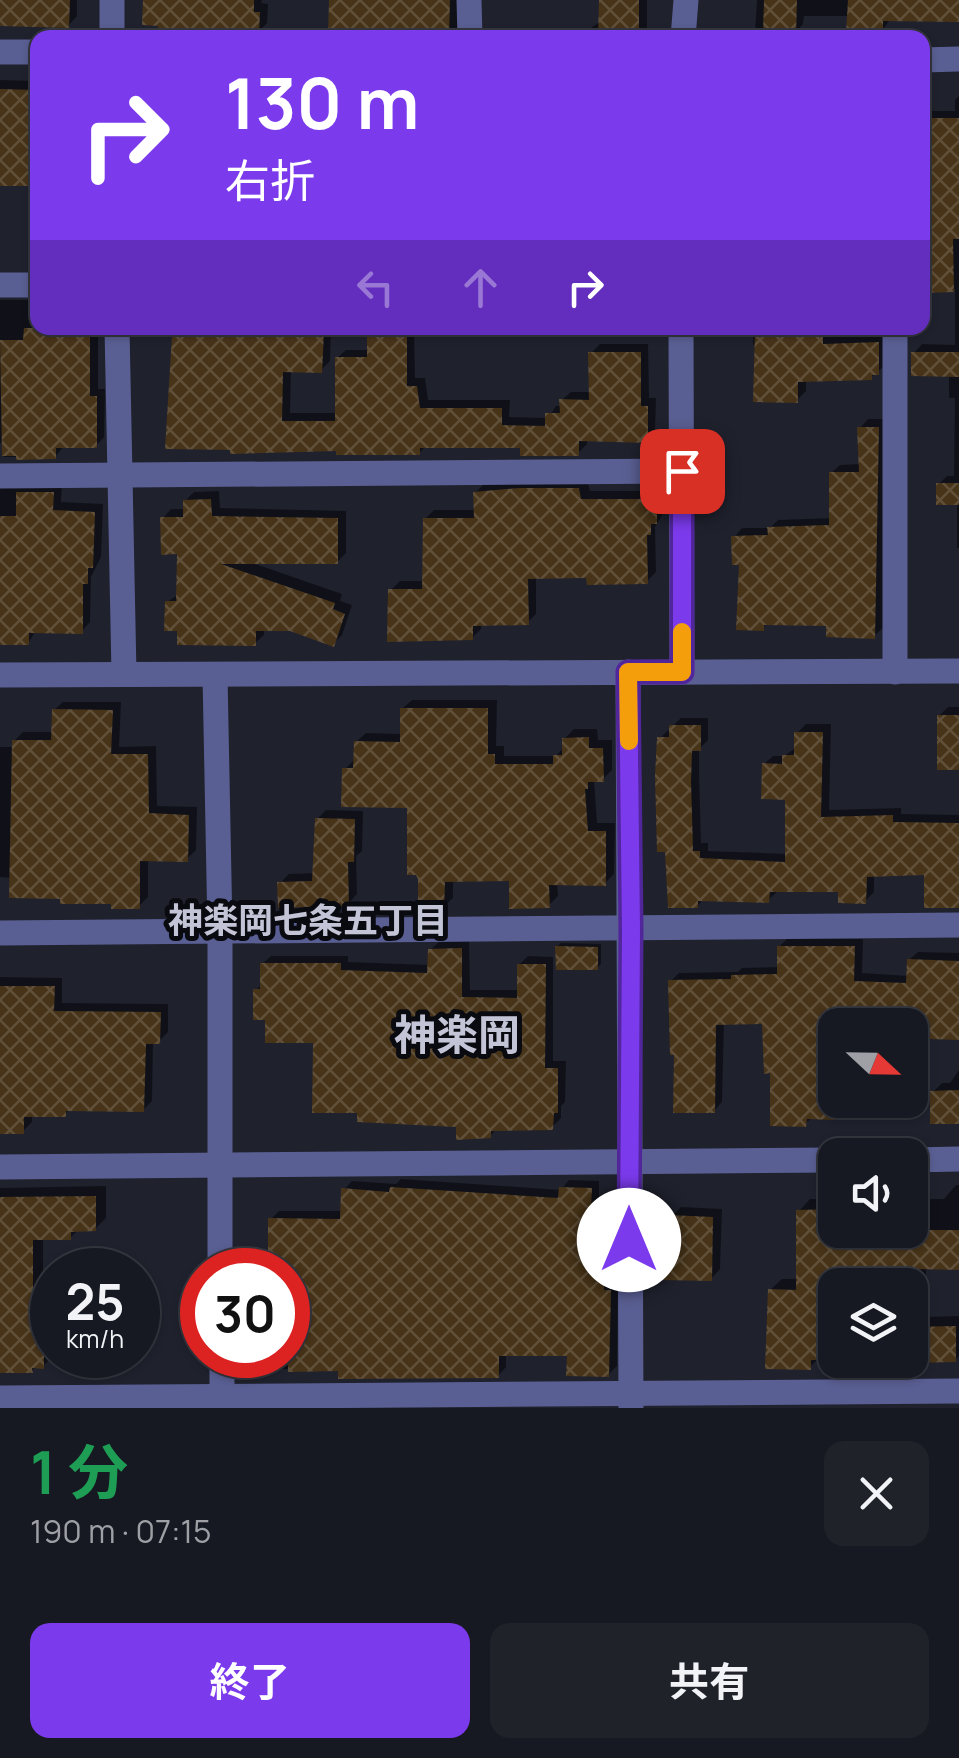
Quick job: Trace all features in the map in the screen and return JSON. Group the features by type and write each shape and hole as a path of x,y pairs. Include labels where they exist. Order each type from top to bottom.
{"street":[{"path":"112,0 112,30"},
{"path":"470,0 470,30"},
{"path":"683,30 686,0"},
{"path":"0,52 30,52"},
{"path":"930,60 959,59"},
{"path":"0,285 30,285"},
{"path":"117,335 124,674"},
{"path":"681,335 682,672"},
{"path":"895,335 895,672"},
{"path":"0,476 682,471"},
{"path":"628,672 630,1402"},
{"path":"0,675 959,672"},
{"path":"215,675 220,1248"},
{"path":"0,933 959,924"},
{"path":"928,1160 959,1159"},
{"path":"0,1168 818,1160"},
{"path":"0,1398 630,1402 959,1392"}],"building":[{"path":"0,0 70,0 69,28 0,26"},
{"path":"143,0 254,0 254,12 260,12 259,30 158,30 158,26 142,25"},
{"path":"329,0 450,0 449,30 328,30"},
{"path":"599,0 639,0 639,30 598,30"},
{"path":"764,0 797,0 796,30 763,30"},
{"path":"848,0 959,0 959,22 883,21 883,30 846,30"},
{"path":"0,89 30,90 30,186 0,186"},
{"path":"930,118 959,118 959,239 953,239 954,292 930,293"},
{"path":"24,328 30,328 30,335 90,335 90,396 97,396 97,448 56,448 56,459 16,460 16,456 2,456 0,340 23,340"},
{"path":"324,335 322,373 283,372 282,421 335,421 335,357 367,357 367,335 407,335 407,386 417,386 420,408 502,408 502,425 545,426 545,413 560,413 559,399 589,400 588,352 641,352 641,406 648,406 648,443 579,441 579,456 520,456 520,448 420,448 420,455 336,455 336,451 230,454 230,450 165,449 172,336"},
{"path":"755,335 823,335 823,344 879,342 879,375 872,375 872,380 798,382 798,403 753,402"},
{"path":"911,352 959,352 959,377 911,376"},
{"path":"857,427 879,427 875,639 826,637 826,626 764,625 764,631 736,630 739,565 732,565 731,536 768,535 767,527 829,525 829,472 859,472"},
{"path":"936,483 959,483 959,505 936,505"},
{"path":"579,488 581,499 657,499 657,524 651,524 651,535 647,535 648,584 587,585 586,578 528,579 529,625 473,626 473,640 387,642 388,589 422,589 423,518 474,518 473,492"},
{"path":"16,492 54,492 53,510 95,512 93,568 88,568 88,584 83,584 83,634 29,633 29,645 0,645 0,516 16,516"},
{"path":"211,499 212,516 338,518 338,564 221,564 335,603 333,609 345,614 334,647 290,631 256,631 256,646 177,645 177,631 164,631 165,601 176,601 177,554 161,555 160,517 183,517 183,500"},
{"path":"400,708 488,708 488,754 495,754 495,764 553,764 553,755 562,755 562,738 589,737 589,748 603,748 604,782 588,782 585,789 588,831 606,831 606,886 549,885 550,908 509,909 509,881 445,882 444,910 418,910 418,879 416,875 407,875 407,808 341,807 342,768 353,768 354,741 400,742"},
{"path":"52,709 113,710 111,754 148,754 149,813 189,815 188,862 140,861 140,909 111,909 111,904 60,904 60,899 9,898 12,740 51,740"},
{"path":"937,715 959,715 959,770 937,770"},
{"path":"669,725 701,725 701,751 692,751 691,782 693,851 700,851 700,858 785,862 785,800 761,799 762,763 782,764 782,755 794,755 794,732 823,732 821,817 893,815 893,822 959,823 959,908 924,908 924,875 867,877 866,904 838,903 838,892 770,892 769,903 698,901 698,908 668,908 665,852 657,852 655,776 657,737 669,737"},
{"path":"315,818 355,819 354,862 348,862 349,906 278,908 277,882 312,881"},
{"path":"555,946 598,947 598,970 556,970"},
{"path":"777,946 855,946 854,981 906,983 907,959 959,961 959,1040 930,1039 928,1008 818,1008 818,1118 835,1120 807,1119 806,1127 770,1126 770,1073 764,1074 762,1024 716,1025 715,1113 673,1113 674,1055 670,1055 668,980 777,974"},
{"path":"462,948 462,997 517,998 517,964 546,964 545,1068 558,1068 558,1113 554,1113 553,1130 491,1131 491,1138 456,1140 456,1127 357,1122 357,1113 312,1113 313,1043 265,1043 265,1020 253,1020 253,989 260,989 260,963 341,963 341,970 427,973 428,949"},
{"path":"0,986 55,986 54,1011 161,1012 160,1044 146,1044 144,1112 66,1111 66,1117 24,1117 24,1134 0,1134"},
{"path":"959,1090 959,1124 930,1124 930,1091"},
{"path":"390,1187 558,1198 559,1187 592,1188 591,1208 597,1208 597,1230 604,1230 604,1290 611,1290 609,1377 566,1376 567,1356 499,1356 499,1378 338,1379 338,1371 310,1372 310,1248 268,1248 268,1218 340,1219 341,1188 389,1192"},
{"path":"96,1196 96,1231 71,1232 71,1240 33,1240 30,1248 30,1373 0,1373 0,1197"},
{"path":"818,1209 818,1248 928,1248 928,1230 959,1230 959,1270 818,1268 818,1360 811,1360 811,1370 765,1369 768,1289 796,1290 796,1210"},
{"path":"669,1215 713,1217 712,1281 659,1280 660,1251 668,1251"},
{"path":"956,1326 956,1362 928,1363 928,1327"}],"slow traffic":[{"path":"629,741 628,672 682,672 682,632"}],"district":[{"name":"神楽岡七条五丁目","path":"308,921"},
{"name":"神楽岡","path":"457,1035"}],"route":[{"path":"629,1240 628,672 682,672 682,471"}]}
